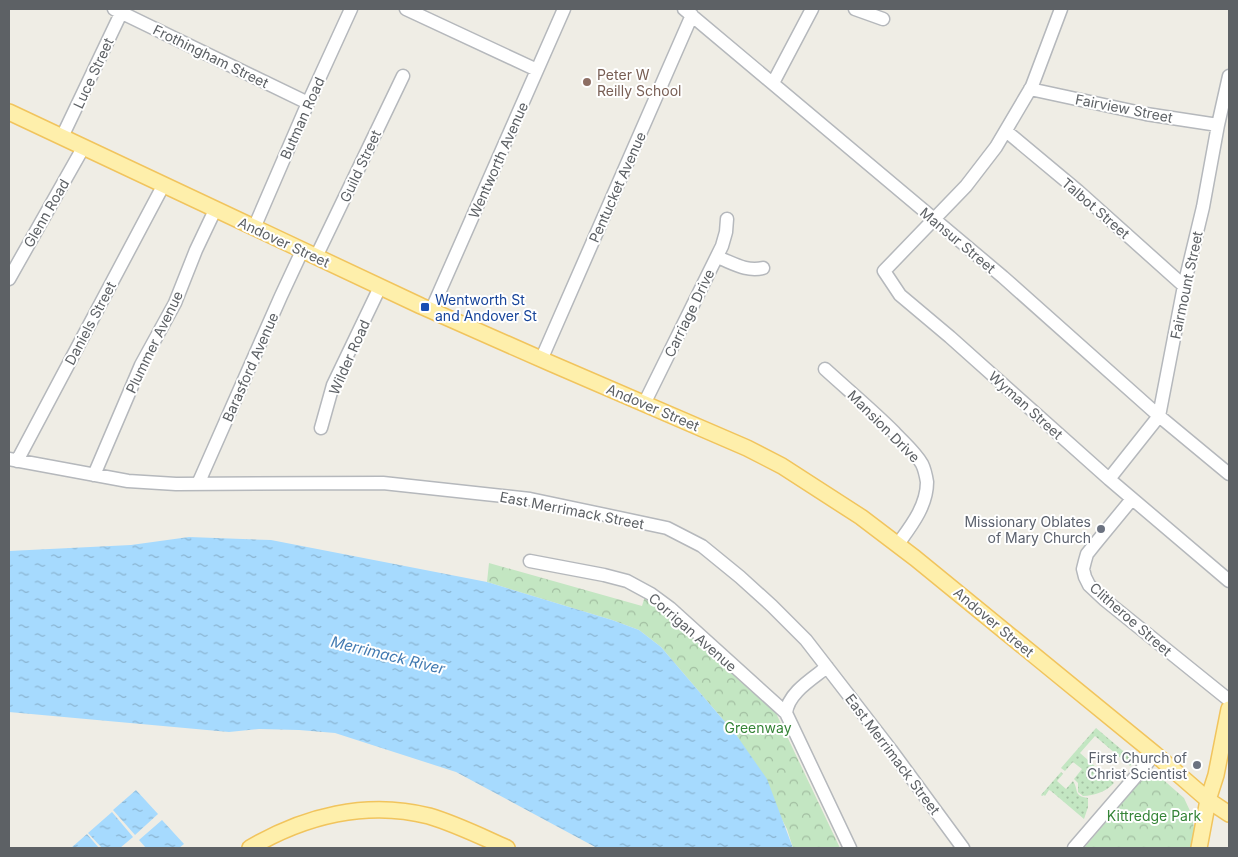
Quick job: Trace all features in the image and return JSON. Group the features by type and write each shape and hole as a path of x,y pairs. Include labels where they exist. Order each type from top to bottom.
{"main road":[{"name":"Andover Street","path":"9,112 431,311 747,448 782,466 842,504 932,570 1208,800 1229,814"},
{"path":"1199,848 1229,710"},
{"path":"250,848 281,832 316,818 350,811 382,810 419,814 443,820 507,848"}],"street":[{"name":"Butman Road","path":"254,228 351,9"},
{"path":"406,9 537,70"},
{"name":"Wentworth Avenue","path":"431,311 564,9"},
{"path":"774,84 812,9"},
{"path":"855,9 883,19"},
{"path":"934,219 966,186 1006,131 1030,89 1061,9"},
{"name":"Frothingham Street","path":"120,10 308,103"},
{"name":"Luce Street","path":"62,138 120,10"},
{"name":"Mansur Street","path":"688,12 1003,277 1159,416 1229,474"},
{"name":"Pentucket Avenue","path":"541,360 688,12"},
{"name":"Guild Street","path":"309,254 403,76"},
{"name":"Fairmount Street","path":"1109,479 1159,416 1184,286 1203,207 1229,76"},
{"name":"Fairview Street","path":"1030,89 1146,114 1218,125"},
{"name":"Talbot Street","path":"1006,131 1078,191 1184,286"},
{"name":"Glenn Road","path":"9,279 83,148"},
{"name":"Daniels Street","path":"13,460 163,186"},
{"name":"Plummer Avenue","path":"94,475 142,365 175,303 196,250 215,210"},
{"name":"Carriage Drive","path":"644,404 722,246 727,219"},
{"name":"Wyman Street","path":"934,219 884,271 900,295 1132,499 1229,581"},
{"name":"Barasford Avenue","path":"198,484 281,296 309,254"},
{"path":"717,256 746,269 763,268"},
{"name":"Wilder Road","path":"321,428 333,385 380,287"},
{"name":"Mansion Drive","path":"825,369 880,418 913,452 926,473 926,493 921,508 916,519 898,544"},
{"name":"East Merrimack Street","path":"13,460 128,481 176,484 383,483 530,499 667,528 702,546 740,577 782,615 806,640 891,750 963,848"},
{"name":"Clitheroe Street","path":"1132,499 1087,554 1083,569 1085,577 1089,585 1105,600 1229,700"},
{"name":"Corrigan Avenue","path":"530,561 627,581 651,594 670,608 786,713"},
{"path":"827,667 794,694 786,707 786,713 850,848"},
{"path":"1074,848 1155,754"}],"green space":[{"name":"Greenway","path":"489,563 642,606 646,593 775,711 840,848 793,848 787,829 737,736 661,647 639,630 487,582"},
{"path":"1096,728 1135,761 1130,766 1095,736 1080,753 1114,783 1100,792 1083,796 1078,792 1078,783 1074,779 1082,769 1073,762 1065,771 1061,768"},
{"name":"Kittredge Park","path":"1151,769 1184,798 1191,813 1195,833 1191,848 1084,848"},
{"path":"1061,772 1063,774 1057,781 1066,789 1073,781 1078,794 1088,798 1088,807 1084,819 1051,791 1049,790 1045,796 1041,795"}],"water":[{"name":"Merrimack River","path":"189,537 271,540 487,582 639,630 661,647 737,736 767,779 793,848 597,848 456,772 335,733 259,729 229,732 9,712 9,551 131,545"},
{"path":"136,790 158,814 135,835 113,810"},
{"path":"112,812 133,837 120,848 102,848 88,833"},
{"path":"162,820 184,844 179,848 146,848 139,840"},
{"path":"87,834 99,848 71,848"}],"place":[{"name":"Peter W Reilly School","path":"587,82"},
{"name":"Wentworth St and Andover St","path":"425,307"},
{"name":"Missionary Oblates of Mary Church","path":"1101,529"},
{"name":"First Church of Christ Scientist","path":"1197,765"}]}
